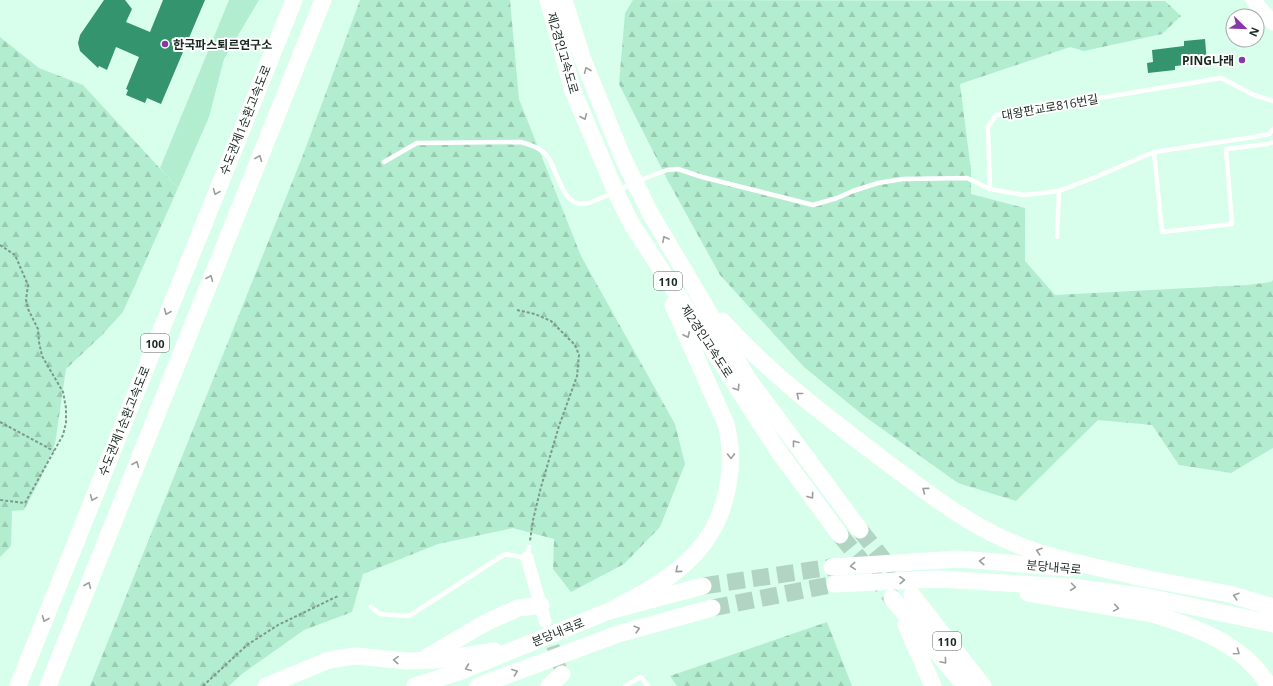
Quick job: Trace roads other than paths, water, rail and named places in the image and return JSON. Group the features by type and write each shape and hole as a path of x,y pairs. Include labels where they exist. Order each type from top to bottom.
{"highway":[{"name":"수도권제1순환고속도로","path":"18,686 294,0"},
{"name":"100","path":"48,686 323,0"},
{"name":"제2경인고속도로","path":"548,0 573,91 618,197 647,249 779,452 840,535"},
{"name":"제2경인고속도로","path":"564,0 583,60 624,158 649,211 748,379 860,530"},
{"path":"609,611 662,582 677,571 704,545 713,530 725,500 731,461 731,442 722,410 647,249"},
{"path":"679,263 720,319 780,380 821,413 957,513 1005,539 1022,545 1060,558 1144,578"},
{"name":"분당내곡로","path":"832,567 959,559 1081,569 1144,578 1229,594 1273,607"},
{"path":"939,579 1153,614 1172,620 1210,635 1240,654 1252,664 1269,686"},
{"name":"분당내곡로","path":"835,584 939,579 1078,588 1148,597 1273,624"},
{"name":"분당내곡로","path":"415,686 459,672 609,611 703,586"},
{"name":"110","path":"912,595 941,634 983,685"},
{"name":"110","path":"933,686 895,602 965,686"},
{"path":"420,660 485,623 518,608 541,605"},
{"name":"분당내곡로","path":"478,686 618,634 712,608"},
{"path":"266,686 329,660 355,656 377,659 438,660 459,655 518,648"},
{"path":"549,686 562,674"}],"main road":[{"path":"1253,0 1273,23"}],"street":[{"path":"528,552 545,621"}],"lane":[{"name":"대왕판교로816번길","path":"990,189 988,127 996,115 1221,78 1254,95 1273,101"},
{"path":"384,162 417,143 521,142 531,145 547,156 552,164 556,179 572,202 583,204 656,174 667,170 678,169 702,177 813,205 878,183 903,179 967,178 990,189 1024,195 1059,190 1098,176 1154,152 1254,137 1269,134 1273,130"},
{"path":"1154,152 1162,232 1232,224 1226,149 1268,144 1273,142"},
{"path":"1057,237 1059,190"},
{"path":"371,607 380,614 409,616 505,554 528,552"},
{"path":"625,686 640,677 648,686"}],"tunnel":[{"path":"860,530 894,573"},
{"path":"840,535 892,598"},
{"path":"703,586 832,567"},
{"path":"712,608 835,584"},
{"path":"547,628 562,674"}],"place":[{"name":"한국파스퇴르연구소","path":"165,44"},
{"name":"PING나래","path":"1242,60"}]}
